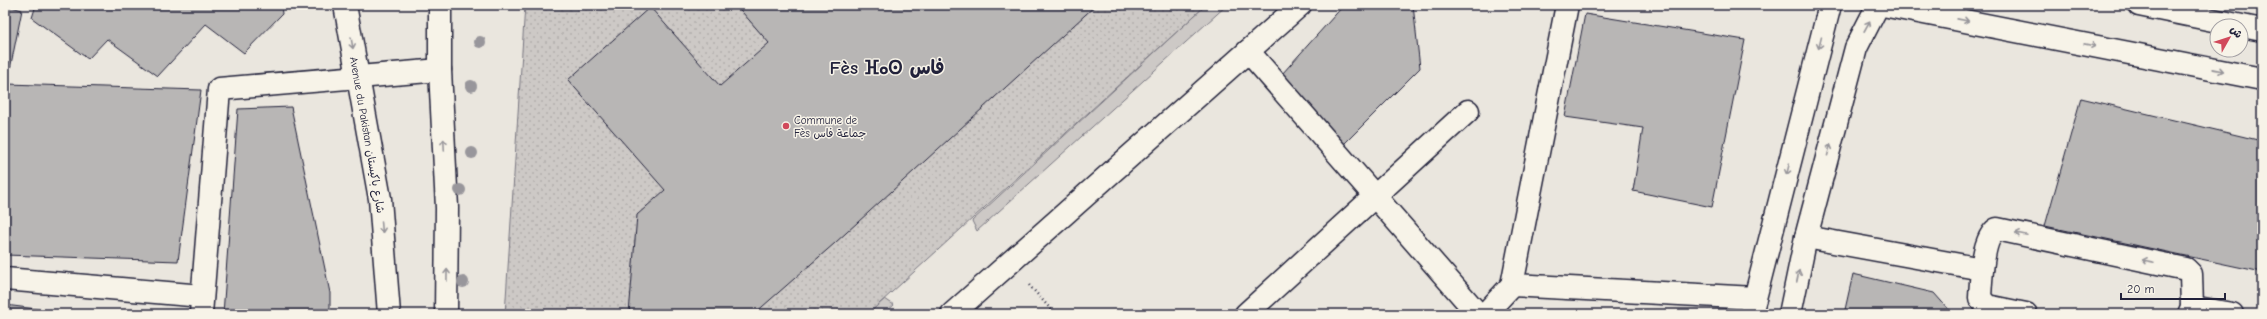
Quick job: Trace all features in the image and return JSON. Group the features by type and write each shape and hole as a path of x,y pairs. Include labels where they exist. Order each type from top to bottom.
{"street":[{"name":"Avenue du Pakistan شارع باكيستان","path":"345,5 380,199 389,314"},
{"path":"440,5 440,70 447,208 446,314"},
{"path":"952,314 1008,262 1300,5"},
{"path":"1485,314 1512,285 1567,5"},
{"path":"1512,285 1753,306 1830,5"},
{"path":"1790,314 1806,237 1856,48 1878,5"},
{"path":"1883,5 2262,79"},
{"path":"2139,5 2262,30"},
{"path":"1248,51 1376,195 1478,314"},
{"path":"5,279 201,305 219,89 440,70"},
{"path":"1246,314 1468,111"},
{"path":"2026,314 1984,305 1980,298 1982,268 1990,236 1997,229 2186,269 2191,274 2190,310 2232,314"},
{"path":"1806,237 1982,268"}],"path":[{"path":"1008,262 1055,314"}],"shaded area":[{"path":"525,5 1206,5 868,314 505,314"},
{"path":"1206,5 1227,5 977,231 972,221"},
{"path":"885,299 894,305 884,314 868,314"}],"building":[{"path":"5,5 22,10 7,84 201,90 178,261 5,255"},
{"path":"36,5 281,5 282,14 244,53 206,24 158,76 107,39 88,59 32,18"},
{"name":"Commune de Fès جماعة فاس","path":"736,5 1096,5 835,243 754,314 629,314 637,215 665,190 568,80 650,7 720,86 769,43"},
{"path":"1344,5 1413,5 1420,68 1344,144 1282,74"},
{"path":"1585,14 1745,40 1712,207 1633,191 1643,128 1565,117"},
{"path":"2081,98 2262,141 2262,272 2045,226"},
{"path":"291,107 330,293 330,314 223,314 238,109"},
{"path":"1853,274 1934,293 1949,310 1964,314 1844,314"},
{"path":"5,305 77,314 5,314"}],"place":[{"name":"Commune de Fès جماعة فاس","path":"786,126"}],"district":[{"name":"Fès ⴼⴰⵙ فاس","path":"887,68"}]}
